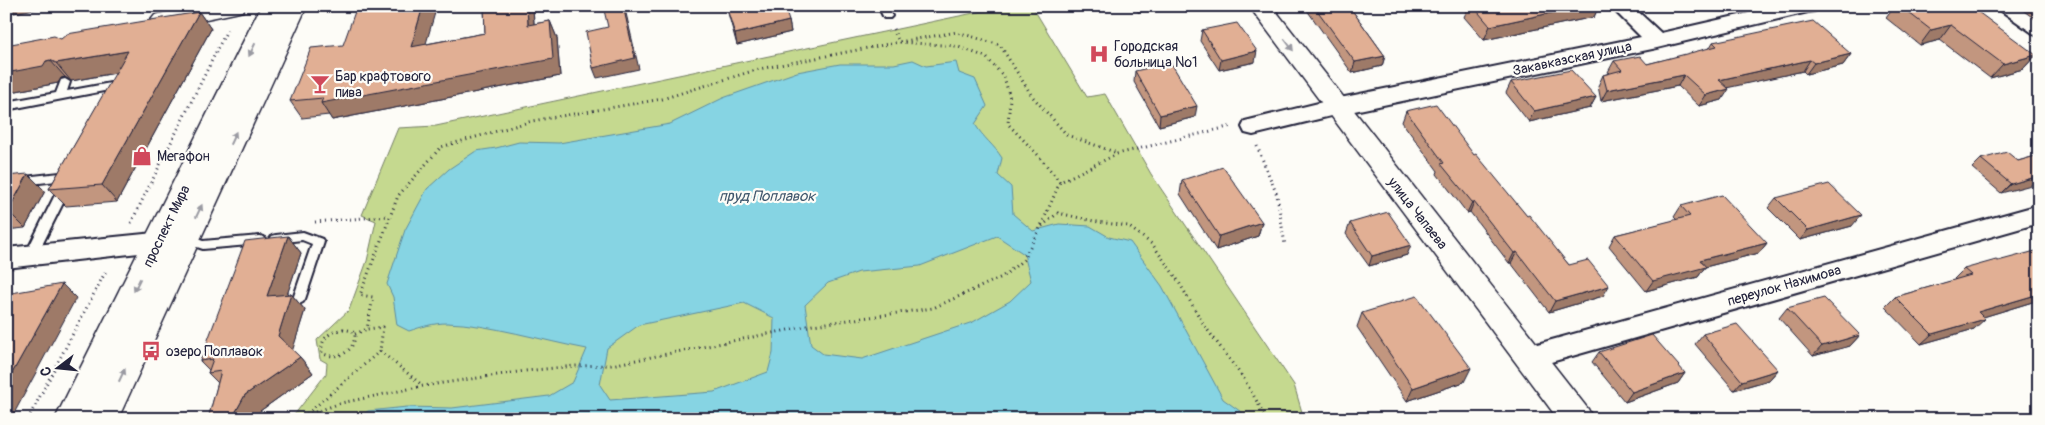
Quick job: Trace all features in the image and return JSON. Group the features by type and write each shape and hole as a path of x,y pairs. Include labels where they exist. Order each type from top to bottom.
{"main road":[{"name":"проспект Мира","path":"102,419 172,240 273,6"},
{"name":"проспект Мира","path":"71,419 172,240 296,6"},
{"name":"улица Чапаева","path":"1260,6 1577,419"},
{"path":"146,23 233,15"}],"street":[{"path":"1620,6 1657,41"},
{"name":"Закавказская улица","path":"1253,127 1336,107 1657,41 1808,6"},
{"path":"1977,6 2039,50"},
{"name":"переулок Нахимова","path":"1530,356 2039,214"},
{"path":"6,258 172,240"}],"lane":[{"path":"60,95 65,82"},
{"path":"6,106 116,85 108,101"},
{"path":"6,183 73,172 31,255"},
{"path":"172,240 203,245 303,236 318,242 299,299"}],"path":[{"path":"885,11 899,42"},
{"path":"28,419 119,246 233,15"},
{"path":"367,329 373,297 360,295 398,196 441,147 532,122 662,99 760,69 957,32 1000,45 1032,96 1067,135 1117,154"},
{"path":"899,42 956,46 986,57 1004,77 1010,98 1008,124 1038,155 1060,182"},
{"path":"304,417 341,403 423,386 525,370 611,365 813,325 933,308 1002,277 1023,260 1041,226 1060,182 1117,154 1250,122 1253,127 1258,153 1277,196 1285,245"},
{"path":"1041,226 1058,213 1098,222 1128,226 1153,245 1177,279 1204,325 1244,379 1267,419"},
{"path":"304,417 380,351 383,327 367,329 355,334"},
{"path":"343,329 352,331 355,334 355,342 342,354 330,356 322,353 321,345 332,333 343,329"},
{"path":"380,351 423,386"}],"green space":[{"name":"пруд Поплавок","path":"1007,6 1032,6 1087,97 1105,94 1151,174 1294,385 1304,419 291,419 326,374 327,363 320,359 317,340 349,310 367,261 376,221 362,215 398,128 436,126"}],"water":[{"name":"пруд Поплавок","path":"913,60 926,66 956,62 959,73 975,79 987,106 975,124 1002,158 998,175 1011,187 1013,214 1033,231 1059,224 1090,226 1109,237 1130,242 1162,286 1223,399 1251,419 356,419 368,411 407,407 452,408 549,396 573,382 587,349 481,326 447,323 409,331 397,325 393,297 387,284 405,230 427,189 449,169 476,151 519,142 559,143 670,124 723,98 797,72 840,64 894,64","holes":["997,236 1024,254 1031,281 1010,301 973,322 862,359 823,354 811,345 805,305 828,283 859,272 920,266","744,303 774,318 773,353 768,372 714,392 610,400 600,385 607,348 639,325"]}],"building":[{"path":"357,6 423,6 411,47 485,33 484,6 527,6 528,25 550,21 553,59 321,103 323,98 290,101 311,48 343,45"},
{"path":"603,6 623,6 635,58 593,68 586,32 608,27"},
{"path":"726,6 784,6 789,21 735,34"},
{"path":"1314,6 1349,6 1385,56 1355,62"},
{"path":"1473,6 1583,6 1490,26"},
{"path":"1900,6 1956,6 1958,8 1970,6 2036,55 2003,64 1951,25 1931,30"},
{"path":"199,12 102,185 49,189 128,51 56,63 50,60 46,61 43,66 6,73 6,45 54,36 61,39 67,34"},
{"path":"1813,21 1851,54 1814,63 1810,60 1719,80 1729,89 1706,95 1684,75 1607,90 1603,75 1622,70 1614,61 1640,56 1647,64 1717,46 1713,42"},
{"path":"1237,23 1257,51 1221,60 1202,30"},
{"path":"1171,63 1197,106 1160,115 1135,71"},
{"path":"1571,70 1596,97 1534,111 1511,82"},
{"path":"1436,104 1474,155 1476,154 1527,216 1529,215 1569,265 1588,260 1609,286 1555,301 1517,252 1514,253 1441,164 1444,163 1406,111"},
{"path":"2007,152 2018,161 2039,155 2039,176 2011,184 1981,159"},
{"path":"1223,167 1262,222 1219,236 1182,180"},
{"path":"28,174 8,211 6,211 6,176"},
{"path":"1829,184 1861,215 1808,230 1776,198"},
{"path":"1722,195 1767,243 1700,260 1706,267 1653,281 1615,235 1690,216 1681,206"},
{"path":"1388,212 1411,245 1372,256 1350,223"},
{"path":"288,236 267,296 291,294 278,336 300,357 245,395 235,413 234,419 208,419 221,371 208,373 213,359 200,361 245,241"},
{"path":"2039,250 2039,294 1978,312 1985,319 1932,334 1895,297 1971,275 1964,269"},
{"path":"62,284 6,384 6,294"},
{"path":"1417,296 1471,368 1413,388 1362,313"},
{"path":"1824,298 1860,335 1822,346 1787,308"},
{"path":"1737,324 1778,370 1742,381 1703,334"},
{"path":"1652,335 1685,373 1632,392 1599,352"}],"place":[{"name":"Городская больница №1","path":"1099,54"},
{"name":"Бар крафтового пива","path":"320,84"},
{"name":"Мегафон","path":"142,156"},
{"name":"озеро Поплавок","path":"151,351"}]}
